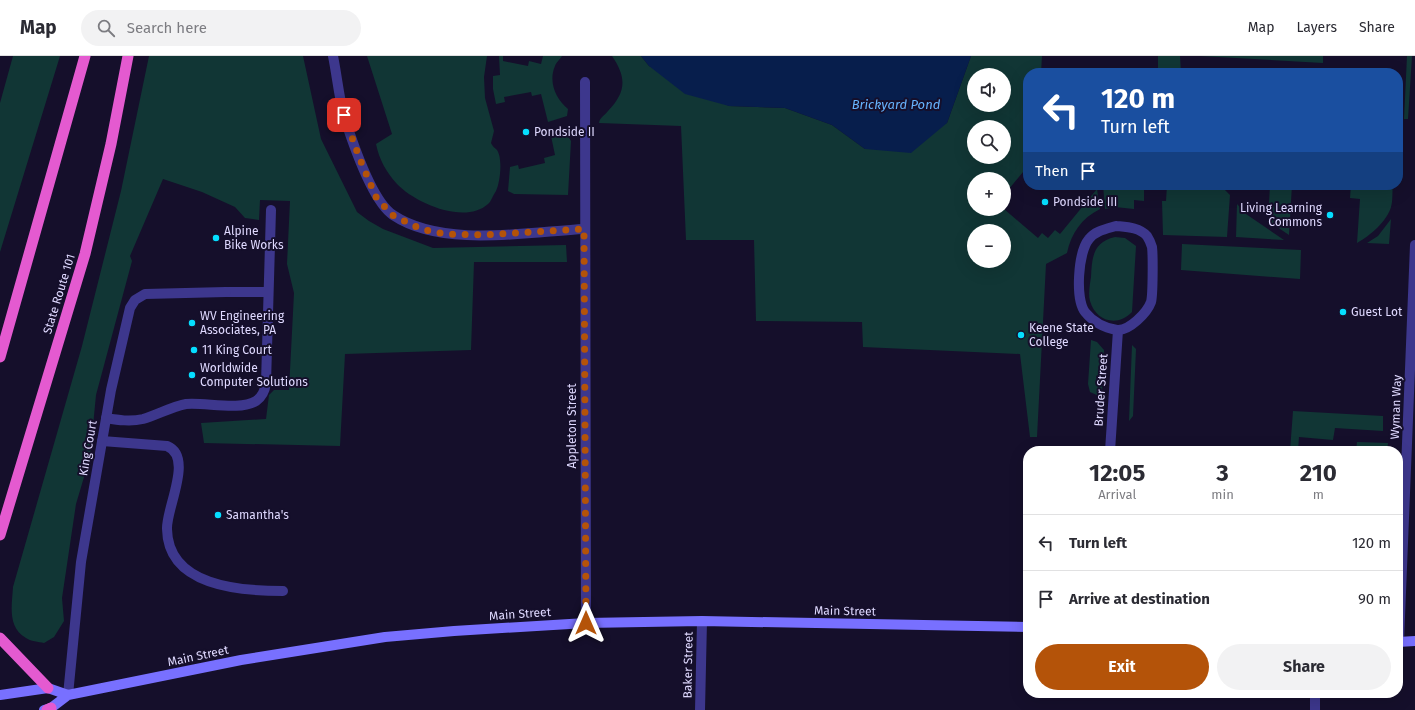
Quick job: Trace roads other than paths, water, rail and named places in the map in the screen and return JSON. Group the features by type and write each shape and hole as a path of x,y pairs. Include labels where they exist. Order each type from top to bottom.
{"highway":[{"path":"0,357 85,56"},
{"name":"State Route 101","path":"0,535 85,254 111,144 128,56"},
{"path":"0,638 48,688"}],"main road":[{"name":"Main Street","path":"47,709 68,695 241,660 386,637 586,623 702,621 1023,627"},
{"path":"1403,642 1415,641"},
{"path":"1403,643 1415,645"},
{"path":"0,695 48,688 68,695"}],"street":[{"path":"333,56 344,115 359,157 376,197 392,215 421,229 445,234 483,235 584,229"},
{"name":"Appleton Street","path":"585,82 584,229 586,623"},
{"path":"106,418 131,420 142,419 186,404 242,405 256,400 265,391 271,210"},
{"path":"1116,226 1138,230 1147,236 1152,246 1151,302 1144,314 1133,324 1118,330 1102,326 1094,321 1084,311 1080,295 1079,270 1082,251 1089,239 1100,230 1116,226"},
{"name":"Wyman Way","path":"1403,525 1415,245"},
{"name":"King Court","path":"68,695 82,562 102,441 127,318 135,300 145,294 268,292"},
{"name":"Bruder Street","path":"1110,446 1118,330"},
{"path":"102,441 167,446 176,452 178,458 178,479 169,506 167,529 168,541 177,562 206,581 222,586 259,591 283,591"},
{"name":"Baker Street","path":"700,710 702,621"},
{"path":"1315,698 1315,710"}],"water":[{"name":"Brickyard Pond","path":"641,56 971,56 947,123 911,153 865,149 832,125 785,108 729,106 685,94 649,66"}],"place":[{"name":"Pondside II","path":"526,132"},
{"name":"Pondside III","path":"1045,202"},
{"name":"Living Learning Commons","path":"1330,215"},
{"name":"Alpine Bike Works","path":"216,238"},
{"name":"Guest Lot","path":"1343,312"},
{"name":"WV Engineering Associates, PA","path":"192,323"},
{"name":"Keene State College","path":"1021,335"},
{"name":"11 King Court","path":"194,350"},
{"name":"Worldwide Computer Solutions","path":"192,375"},
{"name":"Samantha's","path":"218,515"}]}
